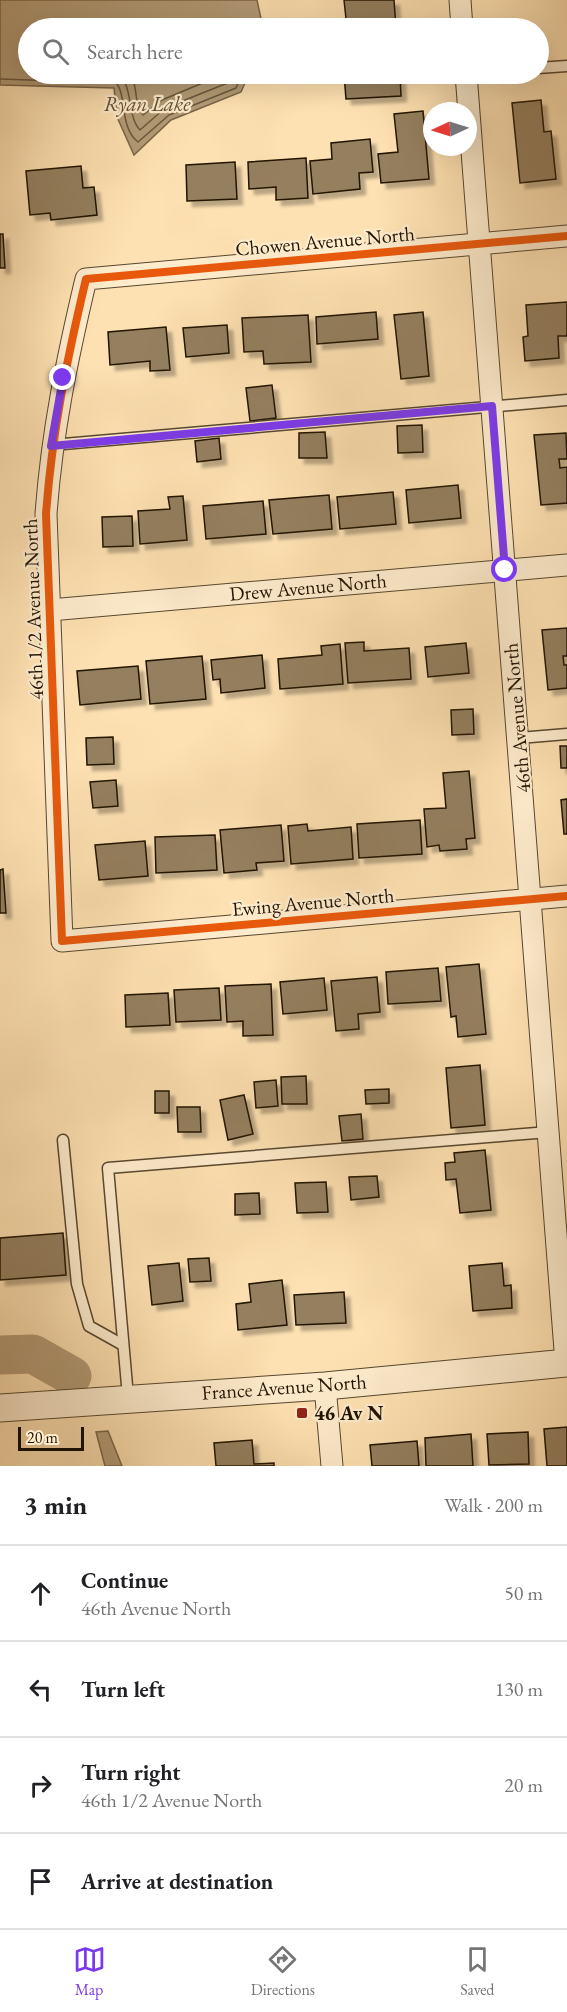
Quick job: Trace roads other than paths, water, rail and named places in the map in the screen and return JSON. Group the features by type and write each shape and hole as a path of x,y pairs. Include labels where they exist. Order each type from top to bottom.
{"street":[{"path":"460,0 461,18"},
{"name":"46th Avenue North","path":"471,84 479,244 532,899 566,1363"},
{"name":"Chowen Avenue North","path":"86,279 567,236"},
{"name":"46th 1/2 Avenue North","path":"62,941 46,514 51,446 63,378 86,279"},
{"name":"Drew Avenue North","path":"50,610 567,565"},
{"name":"Ewing Avenue North","path":"62,941 567,896"},
{"name":"France Avenue North","path":"0,1408 128,1397 325,1386 566,1363"},
{"path":"325,1386 332,1466"}],"lane":[{"path":"549,67 567,66"},
{"path":"51,446 567,400"},
{"path":"519,738 567,734"},
{"path":"128,1397 108,1168 549,1132"},
{"path":"63,1140 77,1284 89,1326 123,1345"}],"water":[{"name":"Ryan Lake","path":"0,0 257,0 261,18 18,18 18,84 245,84 241,92 171,120 134,155 117,117 114,88 0,85"},
{"path":"108,1431 122,1466 105,1466 96,1432"}],"waterway":[{"path":"0,1355 33,1354 72,1376"}],"place":[{"name":"46 Av N","path":"302,1413"}]}
